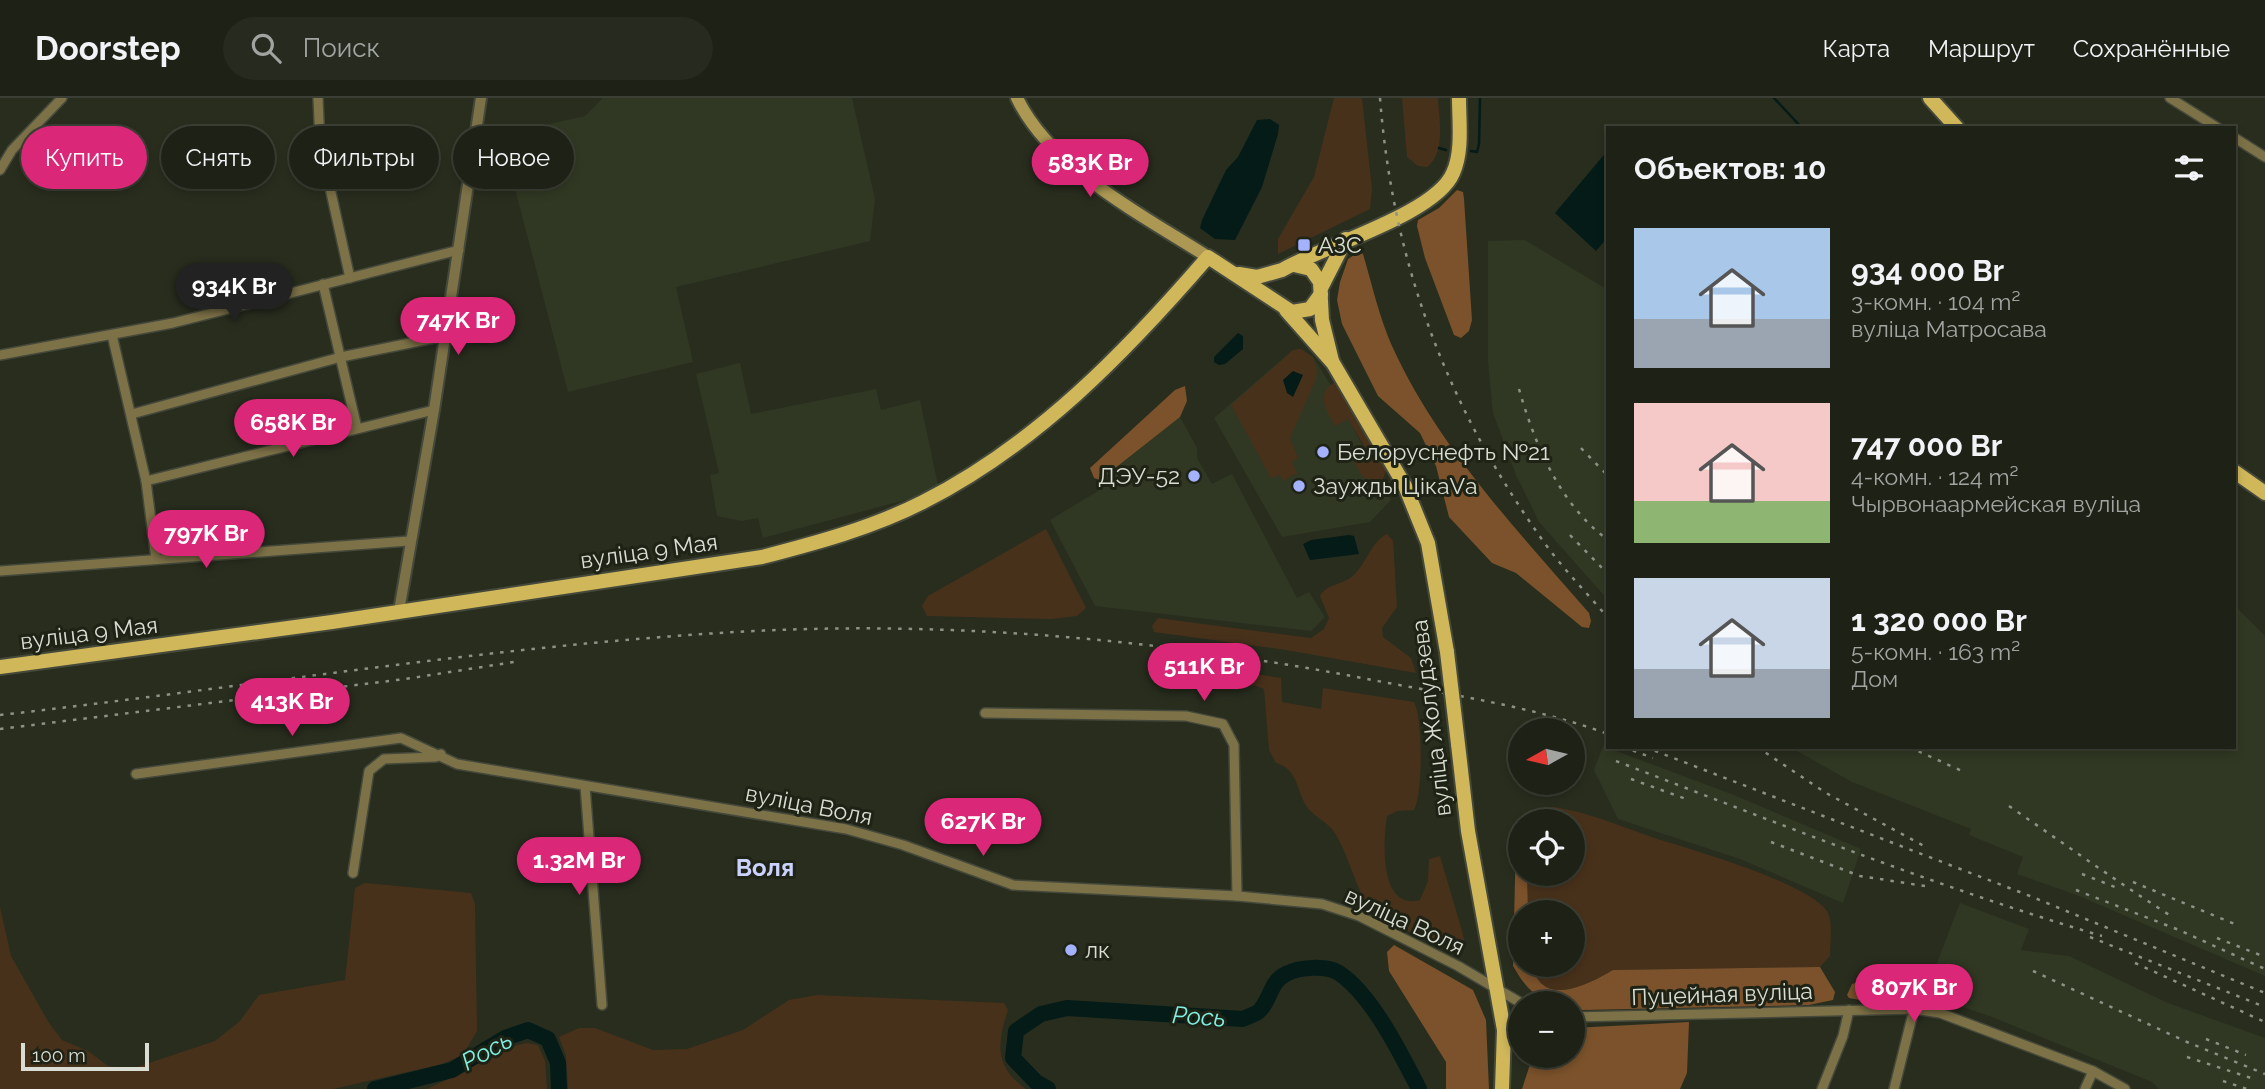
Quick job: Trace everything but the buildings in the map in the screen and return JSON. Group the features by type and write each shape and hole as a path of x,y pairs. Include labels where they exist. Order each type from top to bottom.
{"main road":[{"path":"1017,98 1043,138 1076,167 1123,203 1236,274 1284,308 1298,313 1310,309 1346,239"},
{"path":"1236,274 1257,277 1288,267 1419,208 1453,175 1457,162 1459,98"},
{"path":"1930,98 1955,126"},
{"name":"вуліца 9 Мая","path":"0,667 762,557 873,524 922,503 1009,449 1062,408 1116,357 1208,257"},
{"path":"1306,266 1315,273 1321,291 1322,320 1333,363 1284,308 1273,291 1275,279 1288,267 1306,266"},
{"name":"вуліца Жолудзева","path":"1333,363 1405,486 1428,543 1447,652 1468,831 1499,991 1504,1030 1502,1089"},
{"path":"2236,473 2265,493"}],"street":[{"path":"0,170 12,150 62,98"},
{"path":"318,98 320,143 350,278"},
{"path":"399,611 409,541 434,411 481,98"},
{"path":"2170,98 2215,126"},
{"path":"2236,139 2265,157"},
{"path":"0,355 112,335 459,250"},
{"path":"323,284 358,428"},
{"path":"112,335 146,481 156,559"},
{"path":"132,414 341,357 445,335"},
{"path":"146,481 434,411"},
{"path":"0,571 409,541"},
{"path":"985,713 1186,716 1223,724 1234,745 1237,895"},
{"name":"вуліца Воля","path":"136,774 401,738 441,754 457,764 846,829 903,845 1013,885 1237,895 1322,904 1359,916 1458,966 1499,991"},
{"path":"353,873 369,771 384,759 436,757 441,754"},
{"path":"585,786 603,1006"},
{"path":"1499,991 1508,996"},
{"path":"1894,1089 1914,1009"},
{"name":"Пуцейная вуліца","path":"1585,1017 1914,1009 1940,1013 2093,1071 2126,1089"},
{"path":"1822,1089 1843,1036 1849,1010"},
{"path":"2085,1089 2093,1071"}],"shaded area":[{"path":"603,98 852,98 875,199 870,241 676,287 693,362 568,392 515,189 574,189 574,126 541,126 585,116"},
{"path":"1334,98 1362,98 1372,189 1370,209 1278,254 1278,239 1314,177"},
{"path":"1402,98 1438,98 1439,144 1433,161 1427,167 1418,166 1407,157"},
{"path":"1457,190 1463,192 1464,199 1472,320 1469,331 1461,338 1454,335 1425,258 1417,226 1418,220 1439,208"},
{"path":"1525,240 1606,289 1606,598 1539,522 1516,475 1493,413 1488,362 1488,241"},
{"path":"1359,252 1363,254 1379,312 1392,346 1432,419 1507,519 1589,613 1589,628 1582,627 1516,573 1492,563 1449,517 1436,466 1420,433 1378,396 1342,324 1337,300 1340,282 1348,259"},
{"path":"1301,349 1313,357 1330,384 1391,500 1370,522 1282,537 1214,418 1293,350"},
{"path":"1301,349 1313,357 1316,379 1290,438 1298,458 1292,462 1297,473 1284,481 1280,475 1271,478 1231,405 1293,350"},
{"path":"740,363 751,414 876,389 881,410 920,400 938,485 909,499 763,538 758,518 742,521 717,516 710,475 719,473 696,374"},
{"path":"1334,383 1387,469 1382,481 1374,483 1362,476 1352,459 1367,451 1348,419 1335,426 1329,415 1324,397 1328,387"},
{"path":"1185,386 1187,401 1180,417 1100,480 1094,478 1090,468 1175,390"},
{"name":"ДЭУ-52","path":"1180,417 1197,448 1197,458 1212,484 1232,474 1297,598 1309,592 1325,617 1311,631 1095,606 1050,520 1098,491 1100,480"},
{"path":"1046,529 1086,608 1077,616 1051,619 927,616 922,606 928,596"},
{"path":"1387,534 1393,541 1397,607 1382,628 1383,637 1411,658 1416,673 1286,650 1154,632 1152,626 1158,618 1311,638 1324,629 1329,618 1320,596 1329,587 1355,574 1381,537"},
{"path":"2236,607 2265,636 2265,976 2079,896 2017,874 2023,857 1969,835 1971,829 1852,782 1794,749 2236,749"},
{"path":"1199,665 1281,678 1282,702 1321,709 1323,688 1414,702 1420,739 1419,789 1414,810 1397,811 1387,816 1387,872 1390,885 1397,895 1407,901 1420,900 1428,881 1429,859 1440,856 1462,931 1464,940 1460,945 1439,943 1412,933 1386,920 1369,906 1332,829 1307,808 1292,774 1276,763 1269,750 1264,689 1254,685 1192,678 1190,667"},
{"path":"1603,746 1734,795 1861,849 1843,903 1740,859 1618,819 1594,770"},
{"path":"1585,814 1753,870 1802,892 1819,903 1828,913 1831,928 1830,956 1820,967 1613,970 1579,986 1555,990 1545,986 1537,977 1585,977 1585,900 1528,900 1527,886 1585,886"},
{"path":"365,883 471,893 475,904 477,1031 463,1055 442,1064 333,1089 0,1089 0,907 11,956 49,1023 62,1040 88,1051 108,1066 131,1069 215,1041 240,1021 259,995 345,980 355,888"},
{"path":"1515,886 1527,886 1528,900 1515,900"},
{"path":"1960,903 2029,929 2021,950 2069,956 2168,1003 2265,1038 2265,1089 2159,1089 2152,1082 1992,1017 1925,994"},
{"path":"1394,945 1473,990 1486,1020 1489,1089 1446,1089 1446,1062 1389,971 1387,952"},
{"path":"1820,967 1835,992 1833,1000 1809,1005 1585,1010 1585,991 1532,991 1520,977 1537,977 1545,986 1555,990 1567,989 1613,970"},
{"path":"1868,979 1913,982 1916,986 1914,994 1900,1001 1874,1002 1849,998 1847,995 1852,984"},
{"path":"817,995 1004,1003 1008,1010 1000,1044 1003,1063 1008,1072 1026,1089 568,1089 566,1056 559,1037 579,1028 595,1028 653,1050 687,1049 743,1030 789,1000"},
{"path":"1689,1022 1687,1073 1680,1089 1522,1089 1529,1068 1585,1068 1585,1027"},
{"path":"527,1043 538,1045 545,1061 547,1089 426,1089 501,1051"}],"water":[{"path":"1270,119 1279,125 1278,134 1262,187 1235,240 1215,239 1200,228 1202,220 1226,170 1238,157 1257,120"},
{"path":"1606,152 1606,239 1596,251 1555,213"},
{"path":"1238,333 1243,336 1243,349 1225,364 1214,362 1214,357"},
{"path":"1293,371 1303,375 1293,397 1287,393 1283,380"},
{"path":"1354,536 1359,554 1310,560 1303,544 1311,540"}],"waterway":[{"path":"1471,151 1477,152 1479,144 1480,98"},
{"path":"1774,98 1800,126"},
{"path":"1439,148 1446,150"},
{"name":"Рось","path":"1048,1089 1036,1082 1013,1058 1016,1031 1041,1014 1067,1008 1243,1019 1260,1011 1281,977 1305,968 1334,970 1363,995 1385,1026 1419,1089"},
{"name":"Рось","path":"375,1089 452,1070 505,1038 528,1030 548,1039 558,1063 559,1089"}],"railway":[{"path":"1380,98 1387,160 1412,277 1454,388 1511,494 1553,555 1606,616"},
{"path":"1519,389 1533,431 1563,492 1576,510 1606,538"},
{"path":"1581,448 1606,474"},
{"path":"1570,535 1606,572"},
{"path":"0,715 376,667 659,637 754,631 907,629 1060,636 1212,653 1486,701 1548,715 1606,733"},
{"path":"0,729 405,679 514,662"},
{"path":"1628,749 1653,758"},
{"path":"1650,749 2030,896 2265,993"},
{"path":"1760,749 1826,793 1924,846"},
{"path":"1913,749 1962,771"},
{"path":"1616,761 1979,897 2102,936"},
{"path":"1631,779 1686,799"},
{"path":"2009,806 2171,916"},
{"path":"1771,842 1860,876 1925,886"},
{"path":"2082,874 2115,887"},
{"path":"2133,882 2237,925"},
{"path":"2076,890 2179,930 2265,969"},
{"path":"2090,937 2265,1007"},
{"path":"2217,938 2265,957"},
{"path":"2135,963 2265,1022"},
{"path":"2033,971 2187,1042 2265,1074"},
{"path":"2206,1039 2246,1055"},
{"path":"2187,1057 2251,1078"},
{"path":"2223,1081 2247,1089"}],"place":[{"name":"АЗС","path":"1304,245"},
{"name":"Белоруснефть №21","path":"1323,452"},
{"name":"ДЭУ-52","path":"1194,476"},
{"name":"Заужды ЦікаVа","path":"1299,486"},
{"name":"лк","path":"1071,950"}],"district":[{"name":"Воля","path":"765,868"}]}
